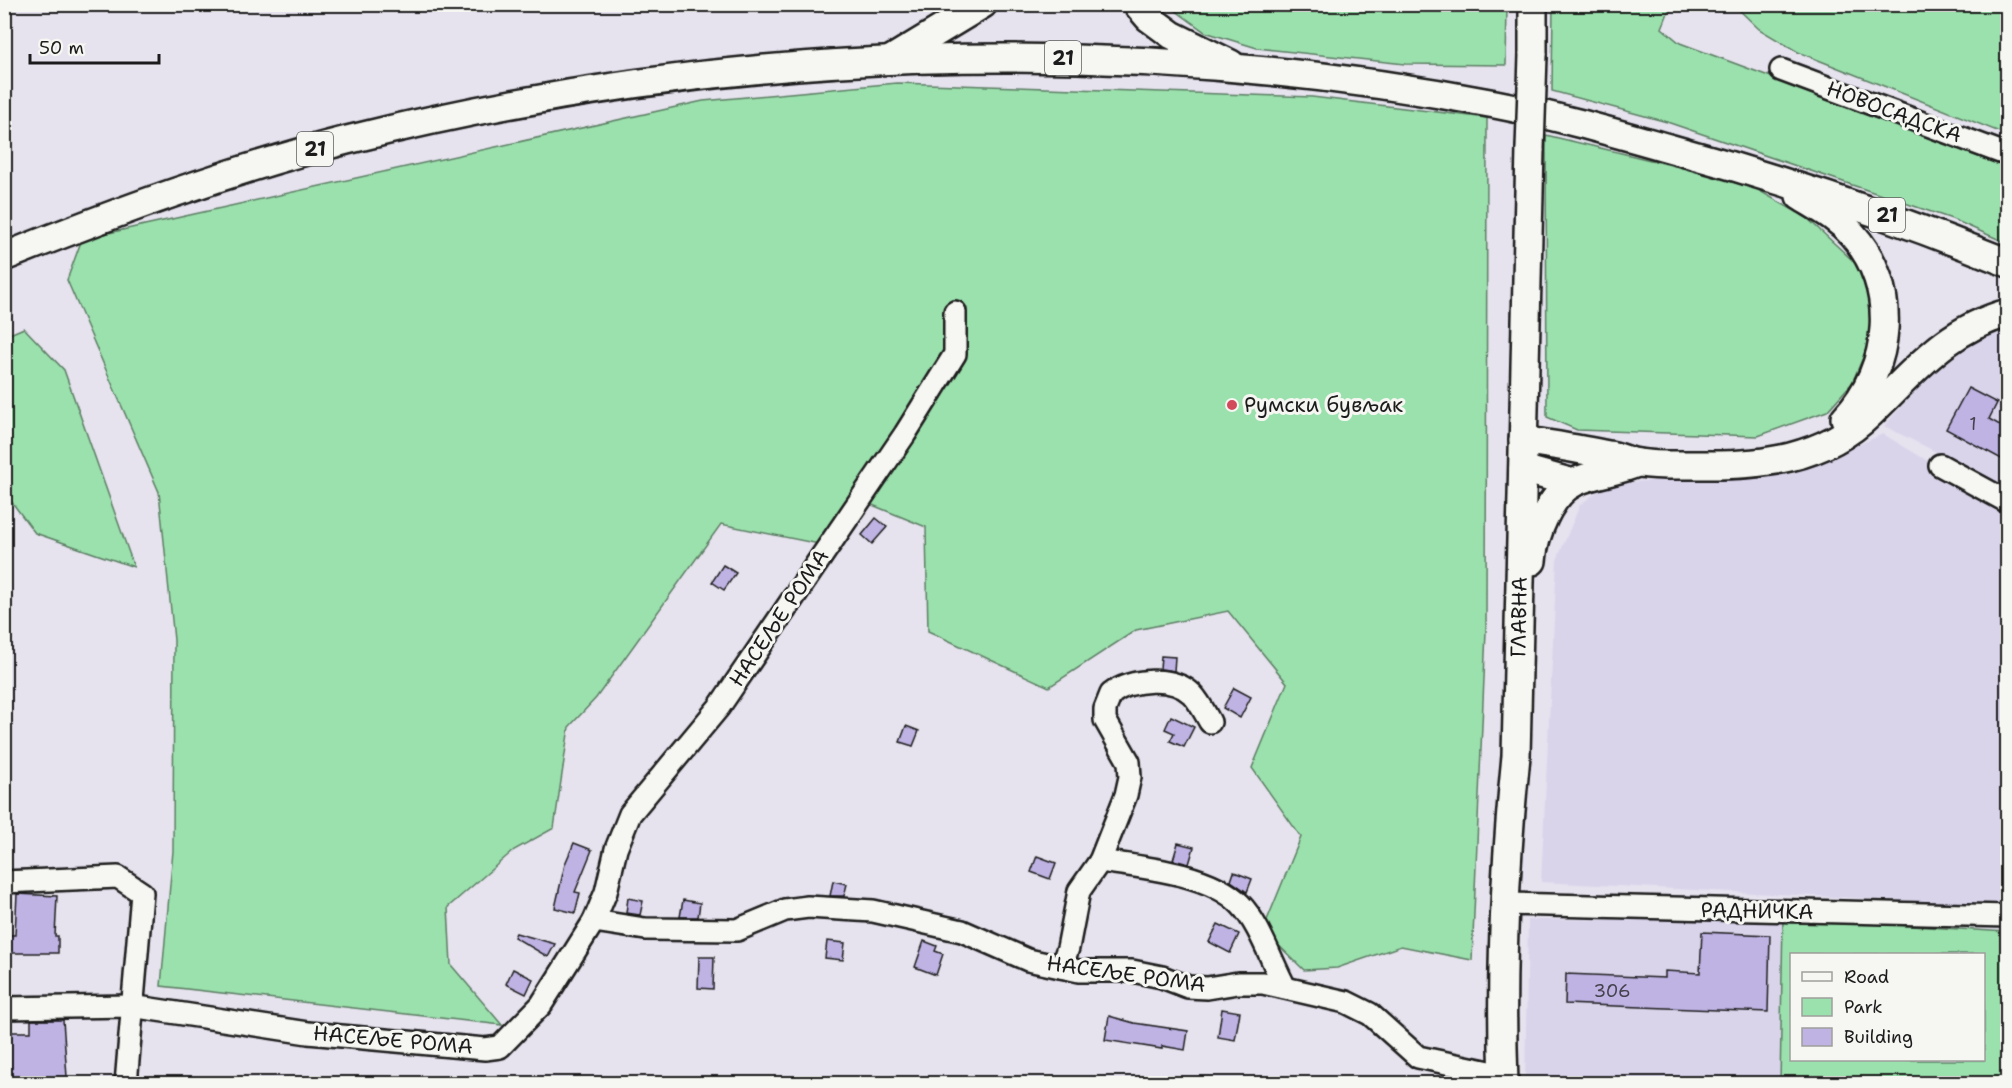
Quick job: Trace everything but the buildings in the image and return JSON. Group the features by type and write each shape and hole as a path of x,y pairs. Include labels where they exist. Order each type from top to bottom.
{"main road":[{"path":"890,60 983,4"},
{"path":"1137,4 1149,18 1172,35 1218,56 1236,68"},
{"name":"ГЛАВНА","path":"1504,1079 1510,820 1516,756 1533,4"},
{"name":"21","path":"6,256 139,205 290,156 474,111 582,90 732,71 890,60 1025,57 1236,68 1296,74 1493,104 1563,118 1764,174 1891,217 2007,263"},
{"path":"1764,174 1840,222 1869,259 1882,294 1884,337 1874,376 1860,400 1817,448"},
{"path":"1523,440 1618,457 1637,463 1751,465 1793,458 1817,448 1860,423 1911,371 1954,335 1982,321 2007,313"},
{"path":"1522,469 1573,483 1609,474 1637,463"},
{"path":"1519,613 1530,579 1534,544 1540,526 1556,501 1573,483"}],"street":[{"name":"НОВОСАДСКА","path":"1781,70 2007,155"},
{"name":"НАСЕЉЕ РОМА","path":"4,1008 131,1006 308,1033 485,1049 500,1047 541,1005 594,921 606,892 616,849 630,814 719,707 904,434 955,354 955,312"},
{"path":"1940,465 2007,502"},
{"path":"1061,967 1072,934 1079,891 1100,861 1126,795 1130,777 1129,762 1105,720 1105,709 1111,694 1133,683 1148,682 1179,686 1192,694 1210,722"},
{"path":"1100,861 1157,870 1210,885 1230,896 1249,916 1285,987"},
{"path":"4,882 118,878 142,893 126,1083"},
{"name":"РАДНИЧКА","path":"1507,904 2007,915"},
{"name":"НАСЕЉЕ РОМА","path":"594,921 645,929 737,930 785,910 808,907 873,911 962,931 1028,960 1079,971 1132,971 1162,977 1188,987 1207,988 1239,983 1285,987 1346,1002 1370,1014 1418,1057 1504,1079"}],"shaded area":[{"path":"2007,326 2007,487 1884,426 1944,359"},
{"path":"1883,434 2007,509 2007,902 1949,903 1541,882 1557,560 1580,505 1608,483 1792,474"},
{"path":"1783,918 1780,1083 1525,1084 1528,920"}],"green space":[{"path":"1168,5 1507,5 1506,65 1405,64 1257,48 1205,32"},
{"path":"1553,5 1671,5 1662,28 1680,43 2007,165 2007,243 1952,219 1667,122 1552,91"},
{"path":"1734,5 2007,5 2007,135 1798,52 1759,29"},
{"path":"897,83 1312,97 1487,118 1486,631 1472,960 1401,946 1337,968 1304,970 1263,930 1301,837 1252,768 1287,683 1228,611 1136,630 1049,687 928,631 926,527 865,502 824,545 721,524 596,698 569,727 554,828 514,850 448,907 451,965 502,1025 161,986 173,851 174,640 159,492 67,280 82,239 703,101"},
{"path":"1546,135 1746,183 1807,218 1864,271 1873,334 1852,383 1827,411 1758,436 1577,430 1547,417"},
{"path":"24,328 64,370 134,567 35,533 5,493 5,336"},
{"path":"1783,918 2007,932 2008,1068 2001,1083 1780,1084"}],"place":[{"name":"Румски бувљак","path":"1232,405"}]}
